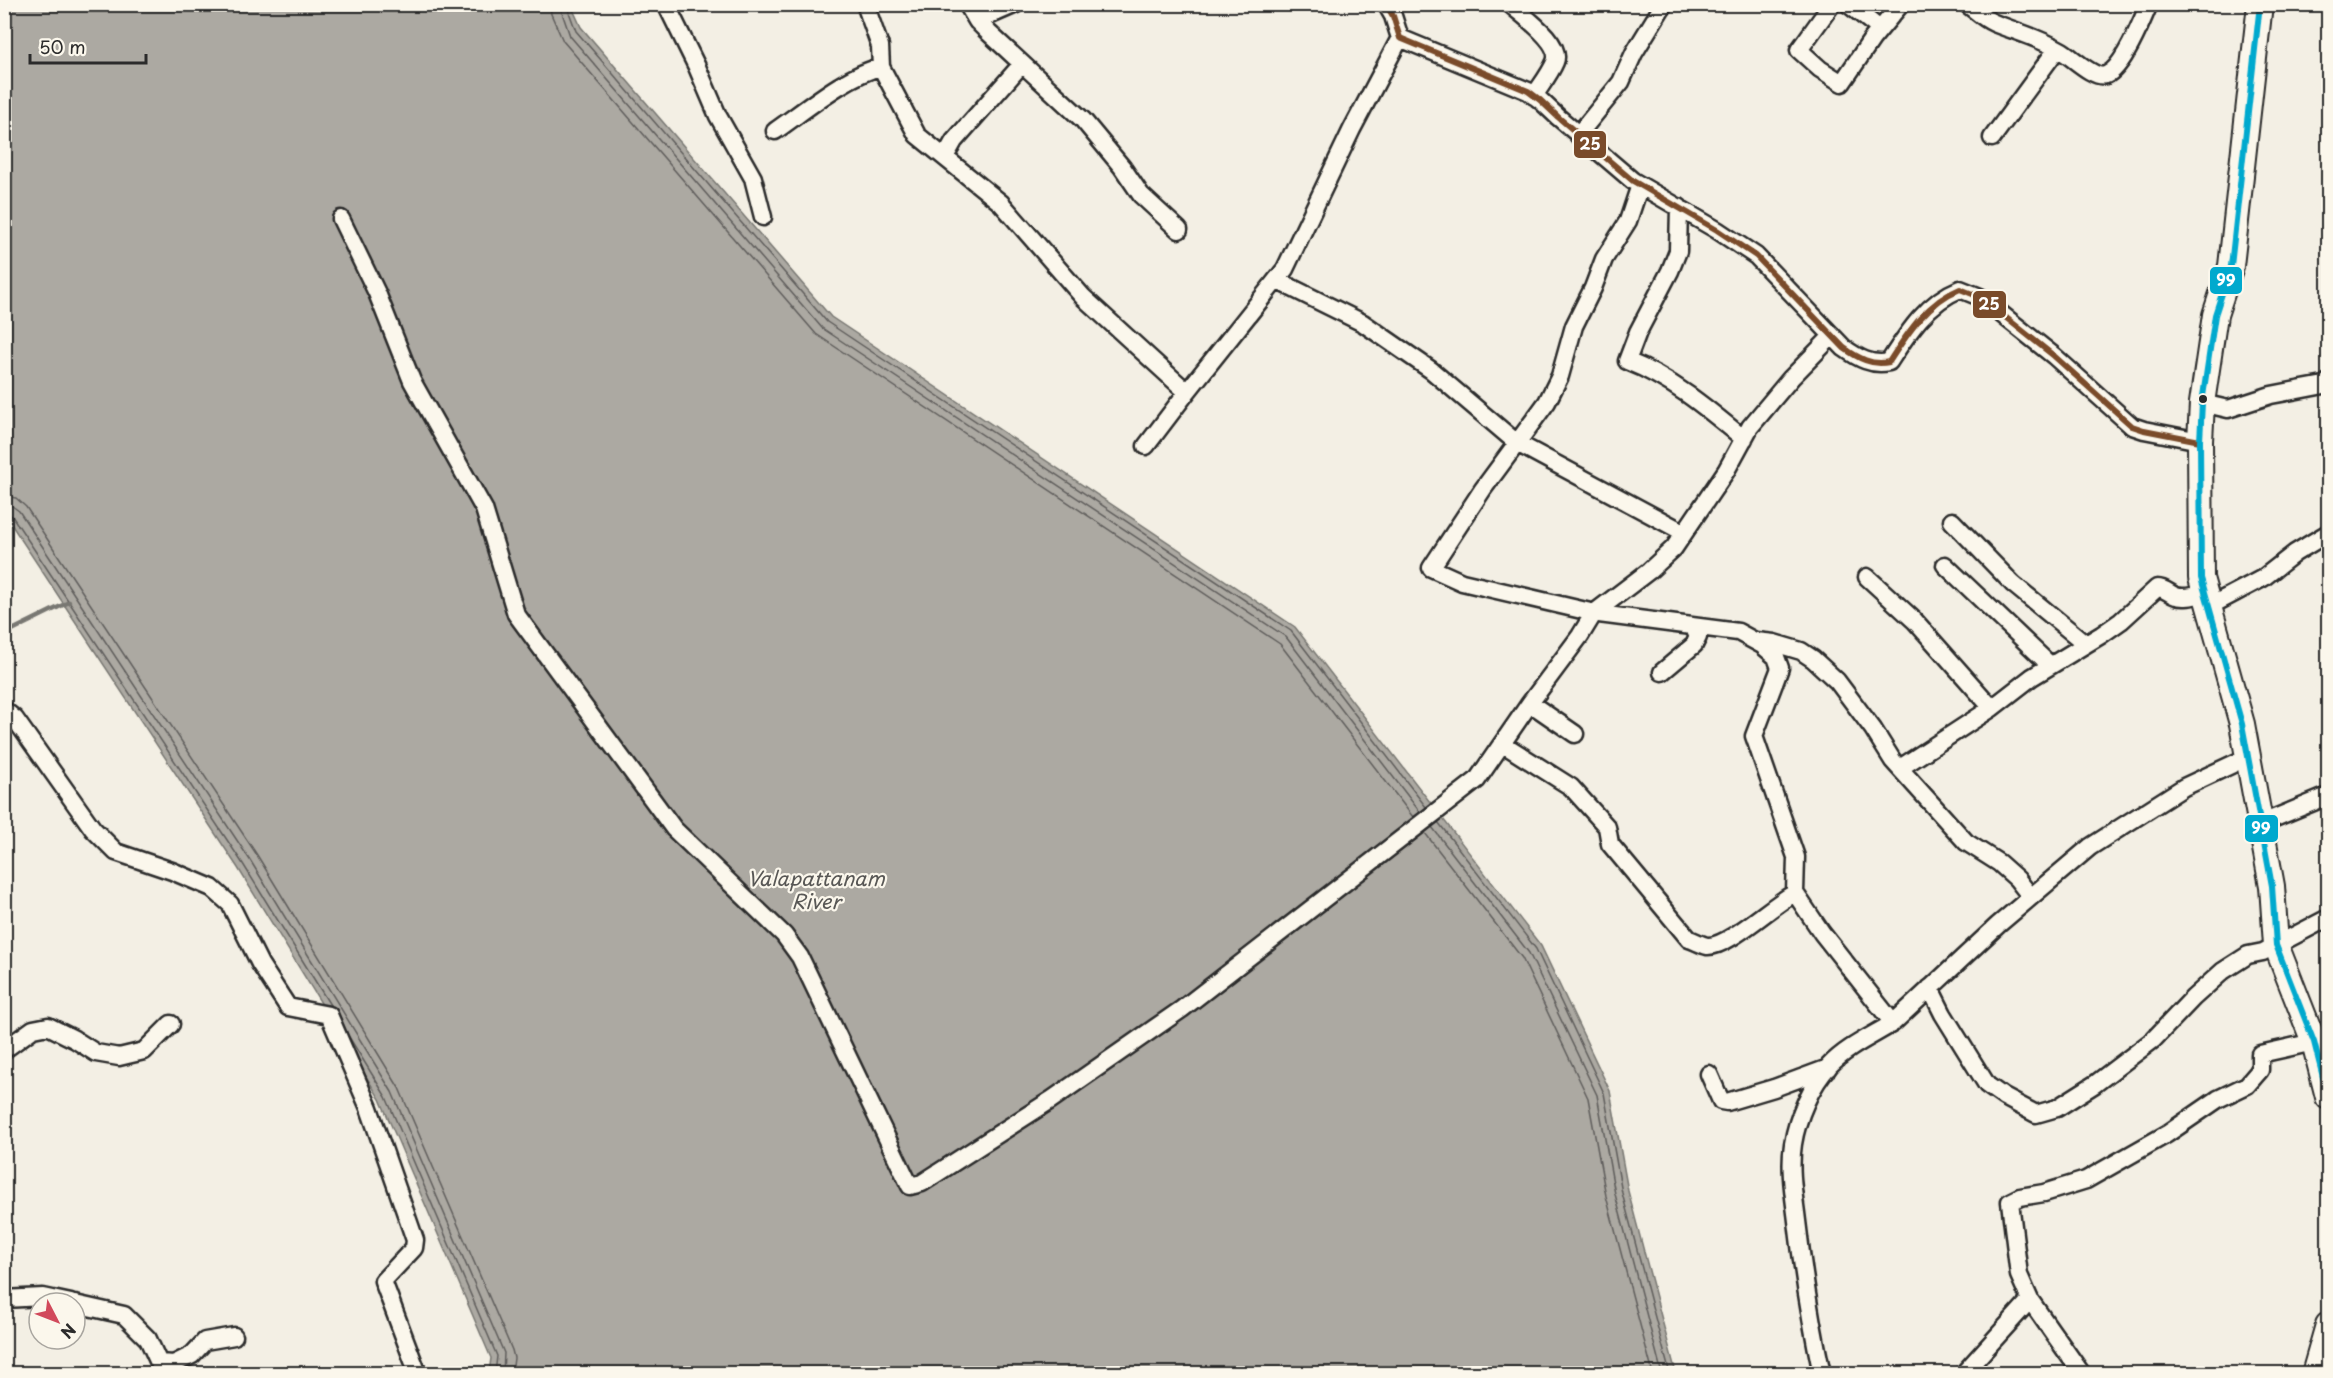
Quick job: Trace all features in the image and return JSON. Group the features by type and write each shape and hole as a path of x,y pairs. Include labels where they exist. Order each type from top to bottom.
{"main road":[{"path":"2260,4 2231,266 2215,315 2202,403 2201,578 2209,599 2242,724 2272,886 2276,945 2314,1042 2328,1097"},
{"path":"2314,1374 2327,1338"}],"street":[{"path":"666,4 718,116 753,178 763,217"},
{"path":"864,4 880,46 881,67 917,135 1000,203 1083,297 1187,392"},
{"path":"967,4 977,21 1083,120 1122,166 1141,195 1179,230"},
{"path":"977,21 1016,4"},
{"path":"1146,446 1286,269 1352,129 1400,38 1393,16 1386,4"},
{"path":"1510,4 1547,38 1556,51 1555,61 1534,96"},
{"path":"1578,135 1621,82 1634,53 1664,4"},
{"path":"1832,4 1799,50 1820,69 1842,83 1880,29 1901,4"},
{"path":"1848,4 1880,29"},
{"path":"1967,4 1992,22 2041,40 2092,72 2101,75 2107,74 2117,66 2149,4"},
{"path":"1400,38 1454,62 1518,86 1534,96 1623,174 1756,256 1844,348 1861,360 1879,364 1889,362 1906,333 1948,294 1960,289 1980,297 2054,356 2133,426 2200,441"},
{"path":"1992,138 2057,49"},
{"path":"945,157 954,141 1022,64"},
{"path":"775,130 871,69 881,67"},
{"path":"1640,185 1628,221 1604,259 1574,326 1560,376 1547,402 1483,489 1431,568 1462,582 1594,613 1738,632 1754,640 1776,657 1780,668 1754,736 1797,857 1795,893 1822,933 1893,1023"},
{"path":"1679,207 1678,251 1638,332 1628,361 1664,379 1744,439"},
{"path":"341,219 377,293 412,381 484,509 516,614 674,829 784,935 800,957 910,1186 922,1183 1051,1100 1182,1009 1477,780 1594,613 1649,571 1674,548 1726,471 1750,427 1791,378 1832,336"},
{"path":"1276,280 1363,323 1431,370 1517,443 1683,532"},
{"path":"2202,403 2228,409 2271,395 2324,385 2328,382"},
{"path":"1952,521 2013,584 2086,644"},
{"path":"1900,768 1992,708 2050,665 2121,621 2157,588 2164,588 2176,596 2209,599 2263,578 2295,553 2328,533"},
{"path":"1945,565 2050,665"},
{"path":"1867,577 1915,621 1992,708"},
{"path":"1662,672 1694,645 1698,637 1693,626"},
{"path":"1754,640 1792,648 1813,659 1837,681 1900,768 1966,842 1999,863 2017,879 2031,897"},
{"path":"1530,703 1575,734"},
{"path":"4,710 15,719 93,829 116,852 172,871 212,888 230,904 260,964 288,1007 329,1015 369,1108 415,1240 414,1248 383,1281 418,1374"},
{"path":"1503,744 1571,787 1607,827 1610,844 1689,939 1708,946 1727,940 1780,900 1795,893"},
{"path":"1822,1374 1807,1306 1792,1162 1793,1143 1798,1124 1810,1095 1828,1068 1843,1053 1893,1023 2031,897 2090,847 2184,787 2247,757"},
{"path":"2260,824 2328,796"},
{"path":"1930,988 1943,1014 1987,1085 2036,1114 2057,1108 2095,1084 2153,1040 2193,998 2223,971 2248,955 2263,952 2328,918"},
{"path":"4,1050 33,1029 48,1026 96,1053 119,1058 144,1051 171,1024"},
{"path":"2082,1374 2030,1300 2019,1275 2010,1202 2020,1197 2043,1193 2086,1180 2167,1134 2218,1099 2247,1084 2260,1070 2260,1053 2314,1042"},
{"path":"1709,1074 1721,1101 1727,1102 1828,1068"},
{"path":"4,1299 27,1298"},
{"path":"1963,1374 2030,1300"},
{"path":"87,1306 124,1315 148,1339 162,1368 192,1355 205,1341 234,1336"}],"water":[{"name":"Valapattanam River","path":"4,5 571,5 581,27 831,317 1295,627 1541,946 1610,1091 1628,1191 1676,1373 489,1373 491,1358 380,1099 238,868 5,515"}],"waterway":[{"path":"4,634 69,602"}],"transit line":[{"name":"25","path":"1386,4 1393,16 1400,38 1528,91 1633,181 1717,230 1756,256 1844,348 1860,358 1877,363 1889,362 1928,310 1960,289 1980,297 2054,356 2132,426 2200,441"},
{"name":"99","path":"2260,4 2231,266 2215,315 2202,403 2201,578 2242,724 2272,886 2276,945 2314,1042 2328,1097"}]}
